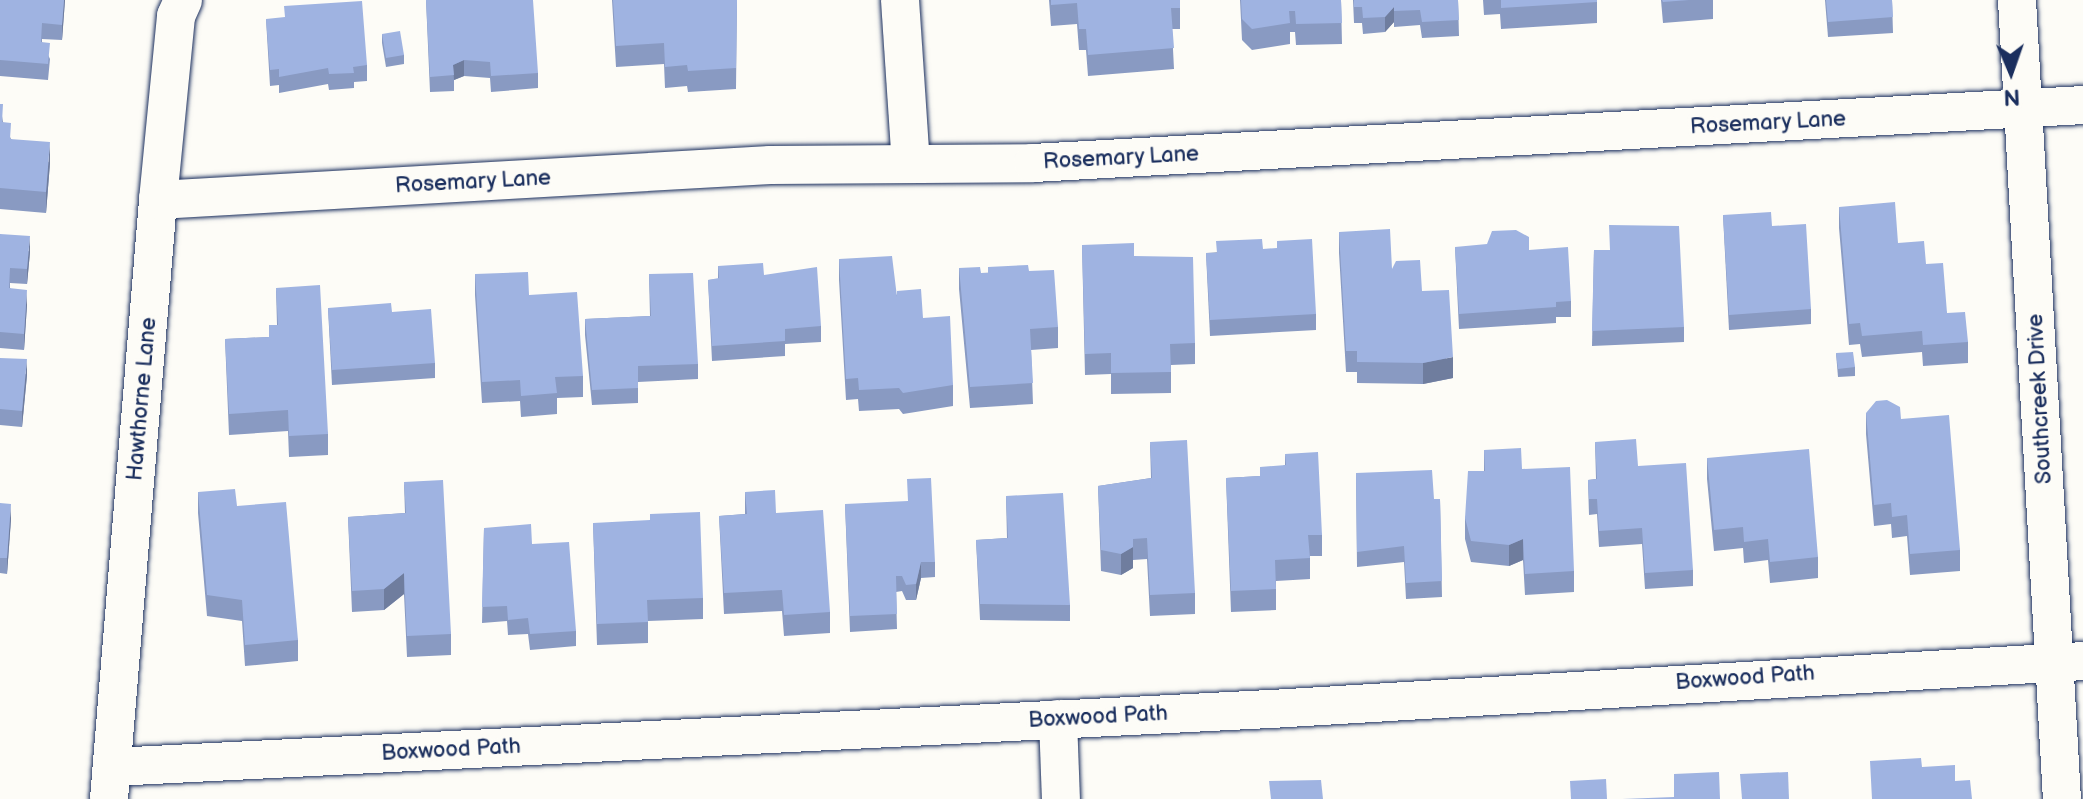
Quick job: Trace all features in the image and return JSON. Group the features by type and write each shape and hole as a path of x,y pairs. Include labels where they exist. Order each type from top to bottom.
{"street":[{"name":"Hawthorne Lane","path":"111,783 158,200 176,16 183,0"},
{"path":"900,0 911,164"},
{"name":"Southcreek Drive","path":"2017,0 2023,110 2069,662 2062,799"},
{"name":"Rosemary Lane","path":"158,200 770,165 1033,163 2083,105"},
{"name":"Boxwood Path","path":"111,783 1058,719 2069,662"},
{"path":"1058,719 1061,799"}],"building":[{"path":"0,0 64,0 62,25 42,23 41,42 50,43 48,64 0,60"},
{"path":"426,0 533,0 538,73 491,76 490,62 464,60 453,65 454,75 430,77"},
{"path":"613,0 737,0 736,68 688,71 687,65 665,67 664,43 616,46"},
{"path":"1051,0 1180,0 1180,8 1171,8 1174,48 1088,55 1086,29 1079,29 1077,3 1051,5"},
{"path":"1241,0 1341,0 1342,23 1296,24 1295,11 1289,11 1290,23 1252,29 1242,19"},
{"path":"1354,0 1458,0 1459,20 1422,22 1420,10 1394,11 1394,7 1385,17 1363,18 1362,7 1354,7"},
{"path":"1501,0 1597,0 1597,2 1501,8"},
{"path":"1826,0 1892,0 1893,17 1828,22"},
{"path":"362,1 367,65 353,67 354,73 329,74 328,68 279,77 279,69 270,70 266,19 285,17 284,6"},
{"path":"400,31 404,55 386,58 382,34"},
{"path":"0,104 3,104 2,122 11,123 10,139 50,142 46,192 0,188"},
{"path":"1895,202 1898,243 1924,241 1926,264 1943,263 1947,313 1965,312 1968,342 1923,345 1922,331 1862,336 1860,323 1849,324 1839,207"},
{"path":"1771,212 1772,226 1806,224 1811,309 1729,315 1723,215"},
{"path":"1609,225 1679,226 1684,327 1592,331 1594,250 1610,250"},
{"path":"1390,229 1392,269 1396,261 1420,260 1422,291 1449,290 1453,357 1423,363 1357,362 1357,351 1346,351 1339,232"},
{"path":"1516,230 1529,237 1529,250 1568,247 1571,301 1556,302 1556,307 1459,314 1455,247 1487,244 1492,231"},
{"path":"0,234 30,236 27,269 10,268 9,288 27,290 24,334 0,332"},
{"path":"1262,239 1263,249 1277,248 1277,241 1312,239 1316,314 1210,320 1206,253 1217,253 1216,241"},
{"path":"1134,243 1134,256 1193,257 1195,343 1170,344 1171,372 1111,373 1111,353 1085,354 1082,245"},
{"path":"892,256 897,297 897,291 921,289 923,318 950,316 953,385 903,393 899,388 859,390 858,378 846,379 839,259"},
{"path":"763,263 764,275 817,267 821,326 785,329 785,341 712,346 708,280 719,278 718,266"},
{"path":"1028,265 1029,271 1054,270 1058,327 1030,329 1033,383 970,387 959,268 980,267 981,273 988,273 988,267"},
{"path":"528,272 529,295 577,292 583,376 555,377 557,393 521,396 520,380 482,382 475,274"},
{"path":"693,273 698,364 638,366 638,388 592,390 585,319 651,316 649,274"},
{"path":"320,285 328,434 289,436 288,410 229,414 225,339 269,337 269,325 278,325 276,288"},
{"path":"391,303 392,312 431,309 435,363 332,370 328,308"},
{"path":"1853,352 1855,367 1838,369 1836,353"},
{"path":"0,358 27,359 22,411 0,409"},
{"path":"1887,400 1900,407 1901,419 1949,415 1960,550 1910,554 1907,515 1892,517 1891,503 1874,505 1866,413 1876,401"},
{"path":"1636,439 1638,466 1686,463 1693,570 1645,573 1642,528 1599,531 1597,499 1589,499 1588,480 1597,479 1595,442"},
{"path":"1187,440 1195,593 1150,595 1147,538 1133,539 1133,547 1121,554 1101,550 1098,486 1152,478 1150,442"},
{"path":"1521,448 1522,469 1570,467 1574,571 1525,574 1523,539 1509,545 1471,541 1465,518 1468,471 1485,471 1484,450"},
{"path":"1809,449 1818,557 1770,562 1768,539 1744,542 1743,527 1714,530 1707,458"},
{"path":"1318,452 1322,535 1308,535 1310,558 1275,560 1276,589 1231,591 1226,478 1260,476 1260,467 1286,465 1285,454"},
{"path":"1432,470 1434,499 1440,499 1442,581 1406,583 1404,546 1357,552 1356,473"},
{"path":"931,478 935,562 921,562 916,584 906,585 902,576 896,576 897,614 850,616 845,504 908,501 907,479"},
{"path":"443,480 451,634 407,636 404,573 384,589 352,591 348,517 406,513 404,482"},
{"path":"235,489 237,506 286,502 298,640 245,645 242,600 207,595 198,492"},
{"path":"775,490 776,513 823,510 830,612 784,615 782,590 724,593 719,516 747,514 745,492"},
{"path":"1063,493 1070,605 980,604 976,540 1008,538 1006,496"},
{"path":"0,503 11,504 7,558 0,558"},
{"path":"700,512 703,598 647,600 648,622 597,624 593,523 650,520 650,514"},
{"path":"531,524 532,544 569,542 576,631 530,634 528,618 508,620 507,606 482,607 484,528"},
{"path":"1921,758 1922,767 1955,765 1955,781 1970,780 1972,799 1872,799 1870,761"},
{"path":"1719,772 1720,799 1622,799 1674,797 1674,774"},
{"path":"1788,772 1789,799 1742,799 1740,774"},
{"path":"1606,779 1607,799 1571,799 1570,781"},
{"path":"1321,780 1323,799 1271,799 1269,781"}]}
